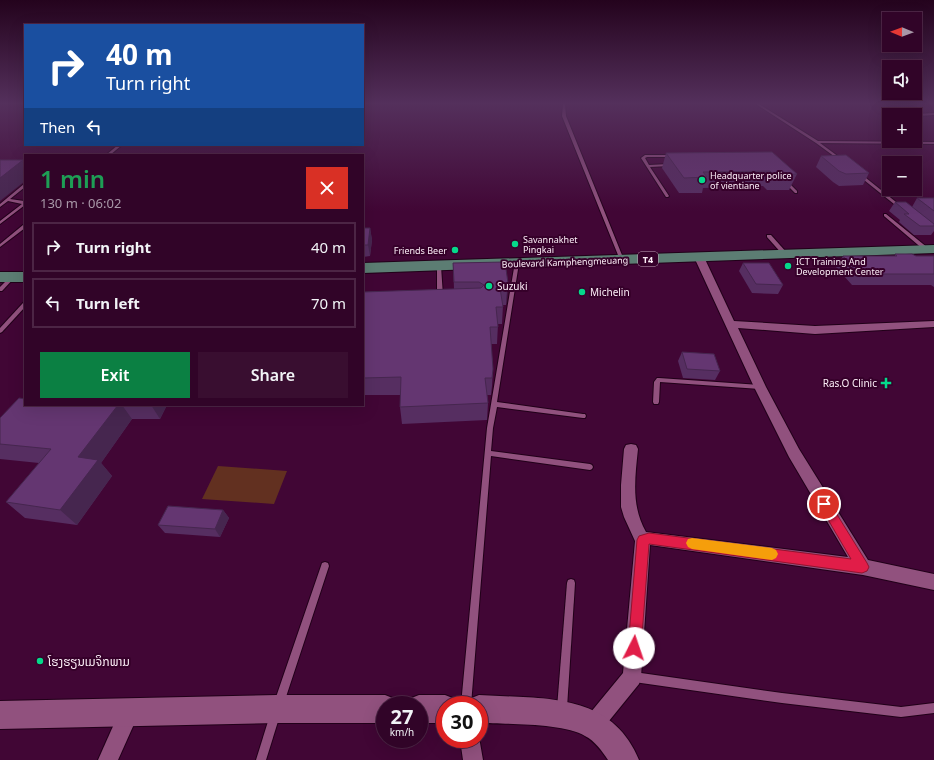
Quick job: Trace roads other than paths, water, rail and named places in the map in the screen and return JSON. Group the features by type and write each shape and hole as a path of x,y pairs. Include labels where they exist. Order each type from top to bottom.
{"main road":[{"name":"Boulevard Kamphengmeuang","path":"364,268 930,249"}],"street":[{"path":"699,257 732,324 760,387 794,453 862,567"},
{"path":"732,324 815,330 934,324"},
{"path":"594,725 632,677 643,540 634,526 627,499 631,449"},
{"path":"643,540 649,538 718,546 862,567 934,582"},
{"path":"0,715 277,709 376,709"},
{"path":"488,710 572,717 594,725 619,749 625,760"},
{"path":"108,760 129,713"},
{"path":"471,748 473,760"}],"lane":[{"path":"573,139 622,260"},
{"path":"813,139 848,165"},
{"path":"817,142 934,143"},
{"path":"109,154 119,146"},
{"path":"668,196 643,158 646,156 678,156"},
{"path":"648,166 676,165"},
{"path":"854,170 903,209"},
{"path":"782,178 796,192"},
{"path":"0,206 24,186"},
{"path":"0,223 24,204 23,202 7,200"},
{"path":"885,215 930,249"},
{"path":"0,246 24,227"},
{"path":"17,233 24,233"},
{"path":"769,236 785,254"},
{"path":"467,696 488,453 494,404 517,263"},
{"path":"439,266 440,294 442,302"},
{"path":"0,290 13,277"},
{"path":"0,331 24,305"},
{"path":"656,402 656,382 659,380 760,387"},
{"path":"494,404 583,416"},
{"path":"488,453 590,467"},
{"path":"261,760 325,566"},
{"path":"562,716 571,583"},
{"path":"632,677 782,698 900,712 934,708"}],"place":[{"name":"Headquarter police of vientiane","path":"702,180"},
{"name":"Savannakhet Pingkai","path":"515,244"},
{"name":"Friends Beer","path":"455,250"},
{"name":"ICT Training And Development Center","path":"788,266"},
{"name":"Suzuki","path":"489,286"},
{"name":"Michelin","path":"582,292"},
{"name":"Ras.O Clinic","path":"886,383"},
{"name":"ໂຮງຮຽນເມຈິກພາມ","path":"40,661"}]}
